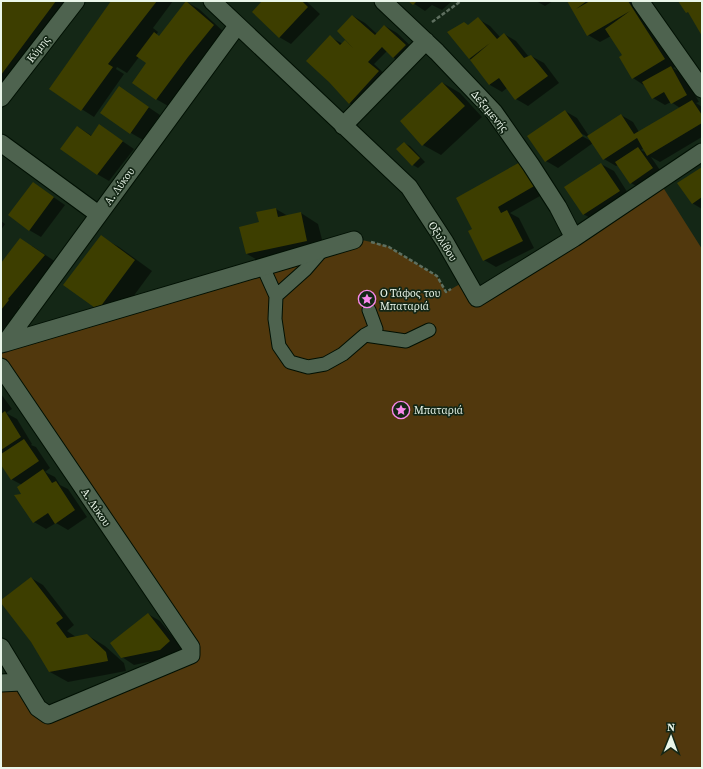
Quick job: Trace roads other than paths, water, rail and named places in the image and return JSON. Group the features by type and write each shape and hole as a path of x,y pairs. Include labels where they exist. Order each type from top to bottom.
{"street":[{"name":"Κύμης","path":"1,98 76,1"},
{"name":"Οξυλίθου","path":"212,1 408,187 445,242 477,298 574,238 702,152"},
{"name":"Δεξαμενής","path":"383,1 422,37 494,112 554,201 574,238"},
{"path":"640,1 702,89"},
{"name":"Α. Λύκου","path":"3,344 237,26"},
{"path":"343,126 422,37"},
{"path":"1,143 98,214"},
{"path":"3,344 354,240"},
{"path":"276,296 305,270 324,248"},
{"path":"263,266 276,296 275,319 279,346 290,362 308,367 325,364 343,354 365,335 376,330 369,310"},
{"path":"365,335 406,341 429,330"},
{"name":"Α. Λύκου","path":"1,367 191,647 191,655 48,715 38,708 21,682"},
{"path":"1,647 21,682 1,683"}],"place":[{"name":"Ο Τάφος του Μπαταριά","path":"367,299"},
{"name":"Μπαταριά","path":"401,410"}]}
